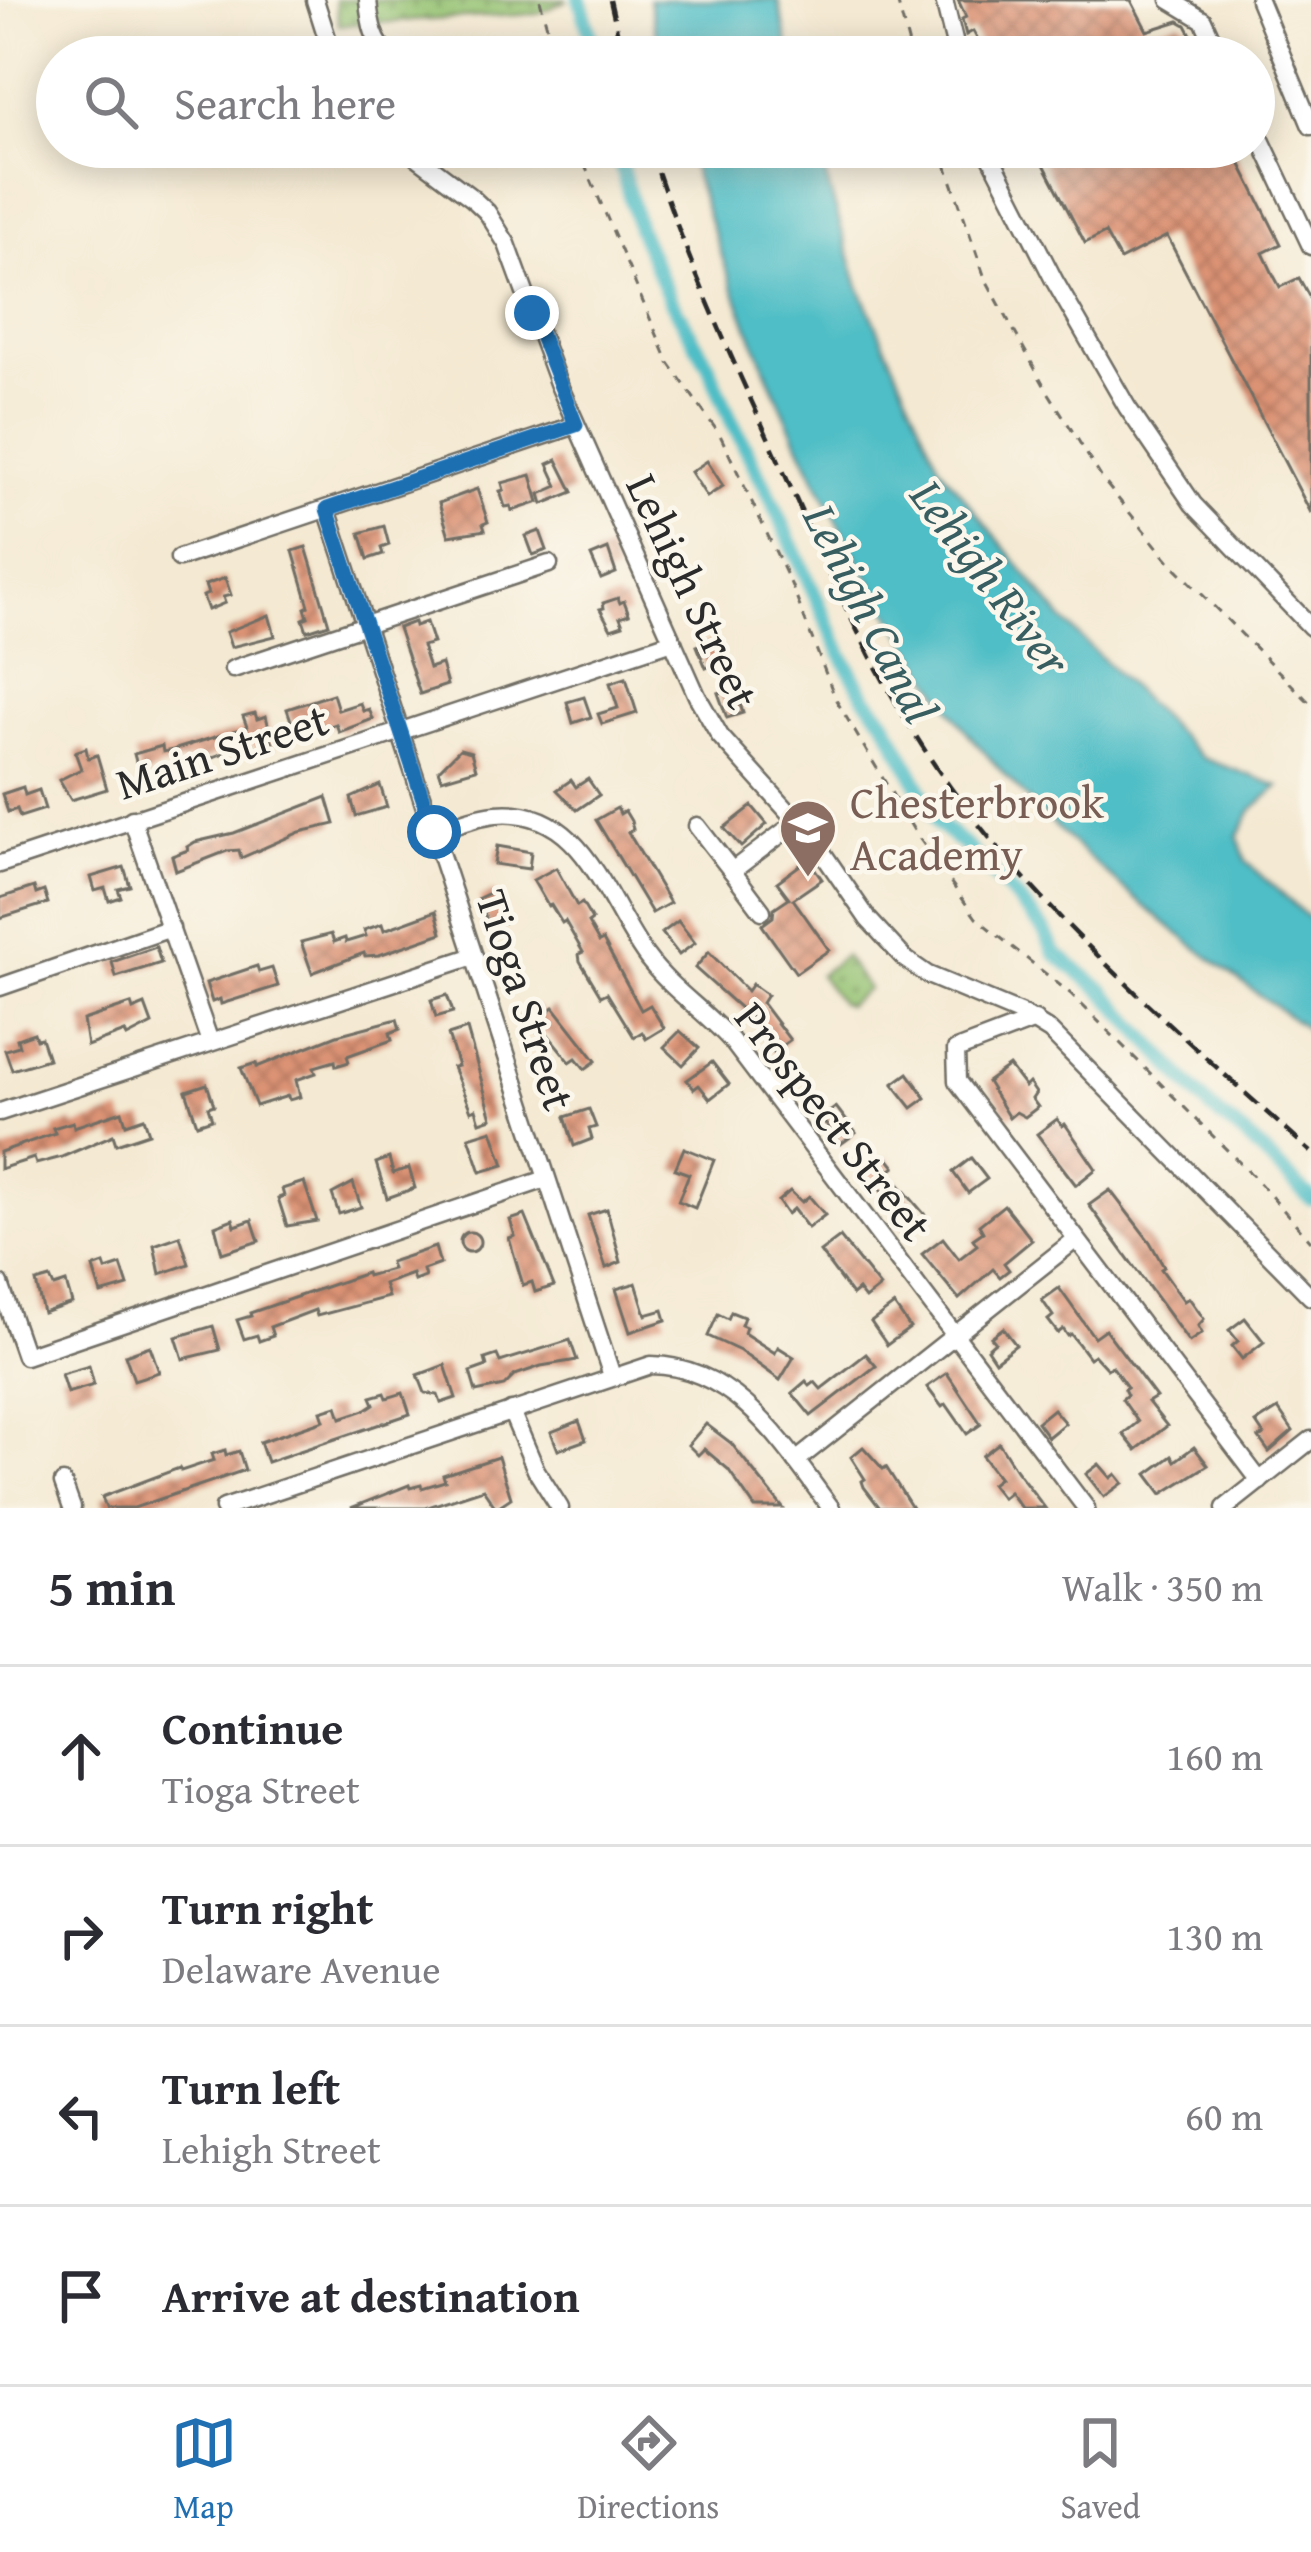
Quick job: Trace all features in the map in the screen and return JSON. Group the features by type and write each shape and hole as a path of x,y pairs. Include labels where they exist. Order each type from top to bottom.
{"street":[{"path":"315,0 326,36"},
{"path":"368,0 375,36"},
{"path":"944,0 953,36"},
{"path":"1170,0 1203,20 1210,36"},
{"path":"1259,0 1274,36"},
{"path":"1275,39 1311,126"},
{"name":"Lehigh Street","path":"431,168 487,212 507,244 576,425 720,736 798,821 868,919 905,959 953,987 1035,1020 1065,1045 1311,1297"},
{"path":"997,168 1127,407 1193,504 1311,627"},
{"path":"1274,168 1311,245"},
{"path":"179,558 576,425"},
{"name":"Tioga Street","path":"327,509 612,1376"},
{"path":"233,669 549,565"},
{"name":"Main Street","path":"0,864 673,641"},
{"name":"Prospect Street","path":"434,832 485,816 512,814 544,821 573,840 644,954 731,1040 1086,1508"},
{"path":"132,819 211,1042"},
{"path":"733,871 798,821"},
{"path":"698,826 763,911"},
{"path":"0,987 171,928"},
{"path":"0,1112 474,956"},
{"path":"1035,1020 956,1050 957,1081 1260,1481"},
{"path":"0,1284 25,1356 546,1179"},
{"path":"796,1461 1076,1240"},
{"path":"224,1508 636,1368 663,1365 746,1402 831,1508"},
{"path":"511,1411 536,1470 560,1508"},
{"path":"1225,1508 1311,1441"},
{"path":"63,1483 72,1508"}],"path":[{"path":"539,0 549,36"},
{"path":"897,0 906,36"},
{"path":"586,168 669,363 720,435 791,584 836,700 915,832 976,918 1071,994 1254,1177 1311,1241"},
{"path":"947,168 985,278 1103,480 1168,560 1311,704"}],"green space":[{"path":"335,0 568,0 537,14 339,25"},
{"path":"844,956 868,989 847,1005 840,1003 819,975"}],"water":[{"path":"649,0 778,0 786,36 657,36"},
{"name":"Lehigh River","path":"693,168 823,168 858,284 940,467 1063,620 1202,758 1279,786 1252,810 1238,837 1246,862 1311,920 1311,1032 1174,930 1087,856 1006,777 954,714 877,592 811,470 755,343"}],"building":[{"path":"958,0 1131,0 1147,31 1179,21 1192,36 976,36 973,31 966,35 962,19 966,17"},
{"path":"1046,168 1243,168 1281,244 1263,253 1274,276 1280,287 1299,278 1311,300 1311,513 1167,236 1120,260 1105,233 1085,243"},
{"path":"557,460 573,492 543,504 540,494 558,486 548,464"},
{"path":"707,461 723,486 707,497 691,472"},
{"path":"531,475 539,502 512,511 511,506 505,507 502,483"},
{"path":"477,489 488,522 483,524 485,530 449,536 439,503"},
{"path":"384,526 389,545 381,548 383,554 368,559 360,533"},
{"path":"540,531 547,550 533,555 526,536"},
{"path":"306,547 329,624 307,631 303,619 308,617 305,608 309,606 293,551"},
{"path":"608,549 616,573 601,579 591,556"},
{"path":"225,578 231,595 208,610 205,585"},
{"path":"618,598 629,614 620,617 623,625 611,629 600,609"},
{"path":"269,615 275,636 231,647 226,632"},
{"path":"414,622 415,626 426,622 433,643 422,646 429,668 441,664 447,685 420,694 398,628"},
{"path":"714,640 722,661 706,668 697,646"},
{"path":"626,678 637,713 602,724 598,714 618,708 610,683"},
{"path":"735,688 743,713 727,718 718,693"},
{"path":"333,694 338,710 360,703 373,719 339,732 336,724 297,738 287,709"},
{"path":"584,697 591,717 573,723 567,702"},
{"path":"255,713 257,719 266,716 274,749 258,754 252,743 196,763 195,758 160,768 141,780 134,754 162,746 163,752 173,750 247,727 243,716"},
{"path":"86,748 88,758 97,755 107,789 71,800 59,780 81,769 75,752"},
{"path":"460,749 471,752 476,769 442,779 439,770"},
{"path":"588,779 599,795 577,810 557,790 571,780 576,787"},
{"path":"380,785 387,807 356,816 351,798"},
{"path":"23,787 25,795 39,790 45,809 20,817 17,809 8,812 2,794"},
{"path":"327,797 335,824 300,832 241,858 239,850 227,851 176,871 172,856 195,842 234,833"},
{"path":"752,806 767,824 741,847 724,828"},
{"path":"617,808 631,821 633,829 628,832 670,903 652,913 596,820"},
{"path":"497,846 531,852 529,869 494,864"},
{"path":"808,859 822,879 793,899 829,950 796,973 762,925 789,898 777,882"},
{"path":"124,867 130,886 118,889 121,897 109,901 105,888 95,891 91,877"},
{"path":"556,868 577,906 582,903 592,920 588,923 599,942 603,940 641,1010 650,1005 664,1028 646,1039 642,1032 634,1037 607,993 601,996 580,961 583,952 565,921 548,906 533,880"},
{"path":"34,887 36,894 44,891 48,903 0,918 0,898"},
{"path":"494,891 505,922 489,927 479,898"},
{"path":"436,911 442,933 379,955 364,953 312,973 301,942 331,934 334,942 345,938 346,942 366,936 364,930 382,924 384,930"},
{"path":"678,921 695,943 679,955 662,933"},
{"path":"156,947 161,963 116,977 112,962"},
{"path":"709,952 747,991 752,984 767,995 762,1003 790,1040 773,1052 756,1029 760,1026 695,968"},
{"path":"257,966 259,972 272,968 278,986 221,1004 220,999 212,1002 206,983"},
{"path":"447,995 453,1012 436,1017 431,1000"},
{"path":"131,1004 133,1010 145,1005 152,1024 127,1037 125,1032 87,1046 83,1020"},
{"path":"537,1006 544,1014 554,1007 596,1061 585,1069 576,1058 570,1062 546,1032 541,1036 525,1015"},
{"path":"397,1019 400,1029 390,1033 392,1040 347,1056 349,1062 314,1067 316,1073 296,1080 300,1097 256,1106 241,1068 256,1063 257,1067 337,1035"},
{"path":"467,1029 492,1118 480,1122 453,1067 458,1066 448,1035"},
{"path":"680,1031 699,1048 683,1065 664,1047"},
{"path":"34,1033 36,1039 41,1038 48,1059 12,1070 5,1050 19,1046 17,1039"},
{"path":"712,1062 729,1084 710,1099 699,1085 694,1089 687,1080"},
{"path":"1009,1066 1036,1093 1032,1099 1038,1107 1025,1117 1016,1112 1009,1118 987,1082"},
{"path":"908,1073 926,1098 912,1108 893,1084"},
{"path":"207,1084 214,1105 208,1107 212,1119 197,1124 186,1091"},
{"path":"836,1107 856,1133 841,1144 821,1118"},
{"path":"589,1109 596,1127 589,1129 592,1139 574,1146 565,1117"},
{"path":"122,1111 126,1124 144,1118 149,1133 116,1144 113,1135 62,1157 36,1164 34,1158 0,1169 0,1152 55,1133 53,1128 73,1122 74,1127"},
{"path":"1057,1119 1096,1169 1076,1185 1037,1134"},
{"path":"492,1130 504,1165 481,1172 469,1137"},
{"path":"684,1148 714,1160 695,1208 678,1201 689,1174 675,1169"},
{"path":"887,1157 895,1167 888,1172 926,1216 906,1231 896,1218 901,1214 866,1173"},
{"path":"389,1158 393,1173 409,1168 415,1188 387,1198 376,1163"},
{"path":"971,1158 987,1179 968,1193 953,1172"},
{"path":"304,1182 317,1221 287,1226 278,1198 284,1196 282,1189"},
{"path":"353,1183 361,1207 339,1214 332,1194"},
{"path":"1110,1190 1150,1242 1161,1269 1184,1301 1189,1298 1204,1319 1198,1326 1202,1333 1189,1342 1089,1205"},
{"path":"790,1191 802,1202 809,1196 825,1215 808,1228 793,1209 787,1214 778,1201"},
{"path":"1004,1205 1032,1240 1004,1263 1009,1270 1000,1277 993,1269 959,1299 922,1254 943,1238 959,1259 977,1245 973,1239 983,1232 979,1225"},
{"path":"607,1209 621,1262 606,1268 588,1215"},
{"path":"525,1215 554,1286 535,1292 532,1282 523,1285 509,1238 515,1236 510,1220"},
{"path":"233,1219 235,1226 252,1220 259,1241 222,1253 215,1226"},
{"path":"470,1232 480,1242 470,1252 460,1242"},
{"path":"180,1236 189,1264 160,1274 154,1245"},
{"path":"840,1237 880,1287 865,1299 858,1290 852,1295 820,1252"},
{"path":"435,1247 440,1264 423,1270 425,1277 414,1281 412,1274 384,1284 388,1297 317,1316 315,1310 270,1327 273,1336 244,1339 237,1320 250,1313 366,1273 392,1269 390,1262"},
{"path":"104,1264 106,1270 121,1265 128,1286 101,1294 93,1268"},
{"path":"50,1278 54,1287 66,1283 72,1303 43,1313 36,1282"},
{"path":"636,1283 646,1315 663,1310 666,1320 630,1332 616,1289"},
{"path":"1059,1288 1094,1337 1105,1329 1156,1397 1148,1402 1167,1426 1136,1450 1123,1434 1138,1422 1122,1399 1127,1387 1112,1366 1107,1369 1094,1355 1089,1358 1071,1334 1063,1329 1058,1333 1048,1320 1053,1316 1042,1300"},
{"path":"894,1305 910,1328 887,1345 871,1322"},
{"path":"731,1312 744,1317 744,1333 775,1353 778,1347 794,1357 780,1380 740,1351 708,1336 718,1314 728,1319"},
{"path":"1245,1318 1264,1342 1242,1359 1232,1346 1238,1341 1229,1330"},
{"path":"213,1326 220,1350 183,1359 176,1337"},
{"path":"1003,1328 1016,1345 995,1361 987,1349 995,1342 991,1337"},
{"path":"570,1340 577,1360 541,1366 515,1375 504,1386 476,1392 470,1372 487,1366 485,1359 497,1355 500,1362"},
{"path":"150,1346 159,1372 134,1380 125,1355"},
{"path":"866,1354 876,1366 811,1416 792,1393 806,1381 821,1389"},
{"path":"445,1365 456,1398 441,1403 438,1395 425,1393 418,1375"},
{"path":"89,1366 94,1385 67,1393 61,1374"},
{"path":"947,1373 981,1424 967,1434 927,1387"},
{"path":"385,1393 387,1398 403,1393 410,1414 267,1462 260,1442 324,1420 321,1411 337,1406 341,1418 365,1410 374,1404 371,1397"},
{"path":"1053,1409 1065,1423 1048,1437 1037,1422"},
{"path":"1278,1409 1293,1431 1269,1452 1256,1423"},
{"path":"579,1421 586,1440 558,1450 551,1432"},
{"path":"706,1424 731,1443 783,1508 755,1508 728,1469 704,1449 698,1455 688,1445"},
{"path":"999,1443 1045,1508 1021,1508 1009,1492 1002,1498 991,1484 999,1478 982,1456"},
{"path":"863,1447 886,1467 912,1508 880,1508 851,1457"},
{"path":"1194,1447 1208,1465 1162,1494 1147,1474"},
{"path":"225,1450 226,1455 239,1451 245,1470 134,1508 106,1508 102,1497 214,1460 212,1454"},
{"path":"498,1457 511,1498 496,1508 483,1489 425,1508 351,1508 409,1485 422,1488 445,1481 443,1475"},
{"path":"1099,1464 1123,1483 1104,1497 1086,1474"}],"waterway":[{"name":"Lehigh Canal","path":"580,0 591,36"},
{"name":"Lehigh Canal","path":"622,168 639,230 670,299 708,364 844,659 865,697 884,719 939,825 1018,900 1044,930 1055,953 1103,991 1210,1108 1311,1199"}],"railway":[{"path":"610,0 618,36"},
{"path":"657,168 709,305 819,551 862,641 938,770 1046,903 1176,1031 1311,1152"}],"place":[{"name":"Chesterbrook Academy","path":"808,879"}],"route":[{"path":"434,832 327,509 576,425 532,313"}]}
